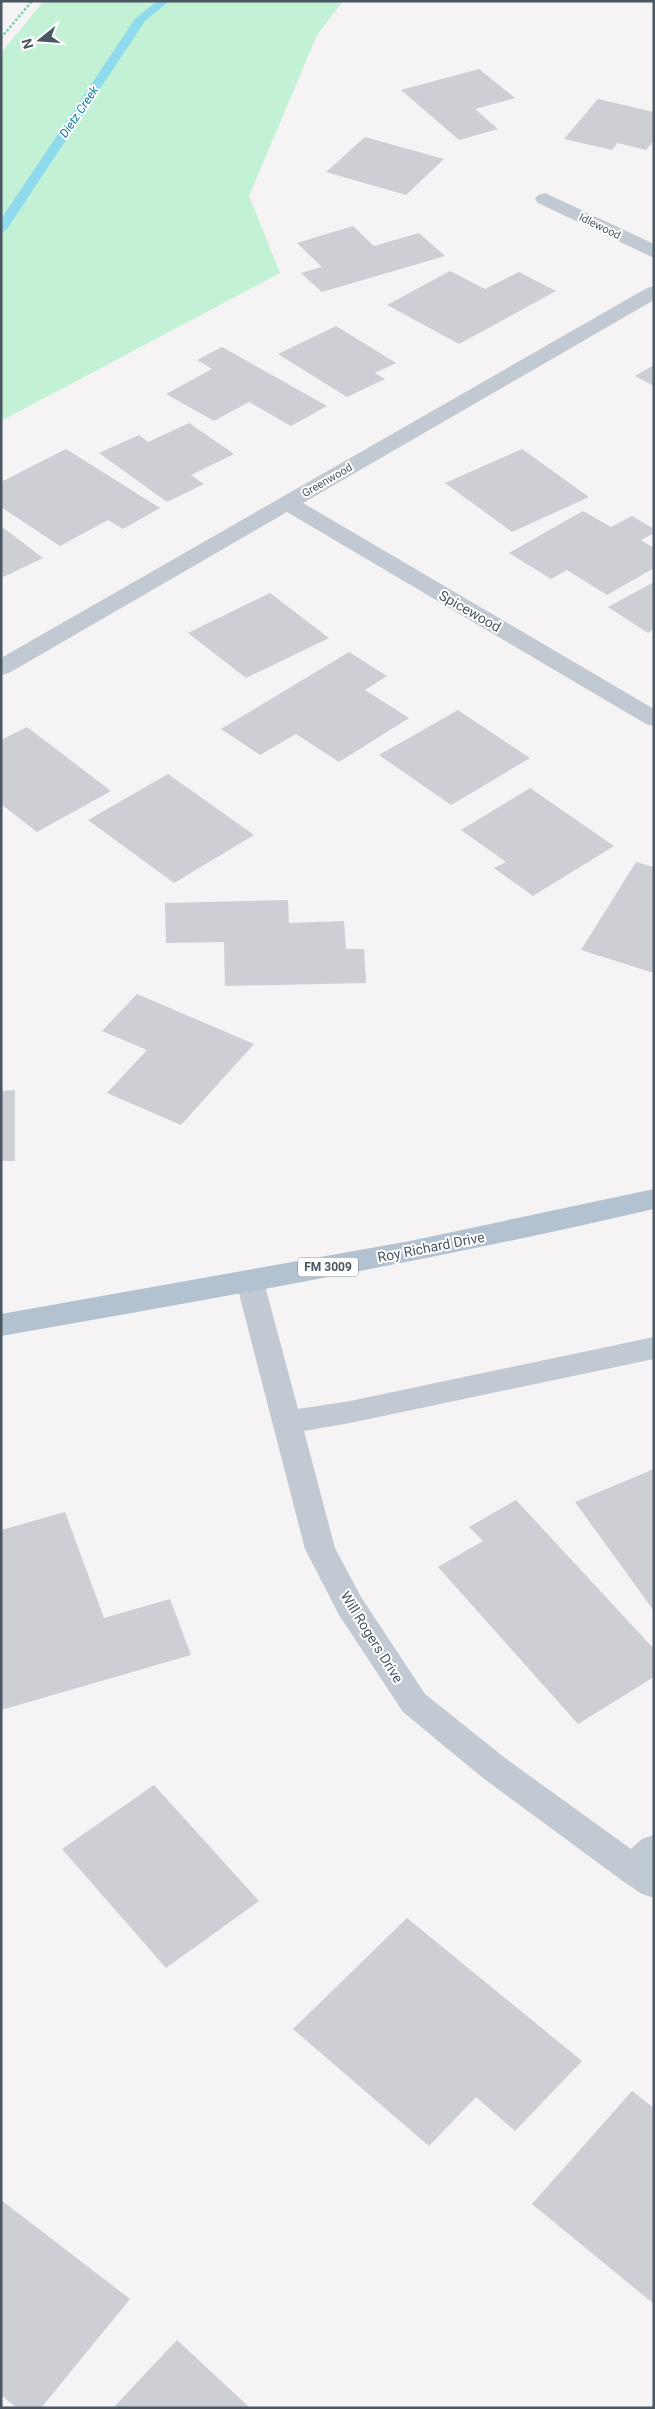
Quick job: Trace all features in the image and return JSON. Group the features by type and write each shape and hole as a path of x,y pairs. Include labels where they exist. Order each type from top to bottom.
{"main road":[{"name":"Roy Richard Drive","path":"1,1325 250,1282 541,1226 654,1199"}],"street":[{"name":"Idlewood","path":"546,200 654,252"},
{"name":"Greenwood","path":"1,668 654,292"},
{"name":"Spicewood","path":"287,503 654,719"},
{"name":"Will Rogers Drive","path":"250,1282 320,1549 350,1606 414,1703 494,1768 647,1867"},
{"path":"287,1422 350,1412 654,1348"}],"path":[{"path":"1,38 32,1"}],"green space":[{"path":"44,1 343,1 317,35 249,196 280,273 1,421 1,53"}],"building":[{"path":"479,69 515,98 475,109 498,129 459,140 401,90"},
{"path":"598,99 654,112 654,140 646,150 618,143 612,150 564,139"},
{"path":"365,137 444,159 406,195 326,172"},
{"path":"353,226 374,246 419,233 445,256 322,292 301,273 322,267 297,243"},
{"path":"450,271 485,289 519,272 556,291 459,344 387,305"},
{"path":"336,326 396,363 375,373 385,379 347,397 278,354"},
{"path":"222,347 327,406 291,426 249,402 214,421 166,394 212,369 197,360"},
{"path":"654,365 654,386 635,376"},
{"path":"189,423 234,454 191,475 204,484 167,502 99,453 139,435 148,442"},
{"path":"66,449 160,508 123,529 108,520 60,546 1,507 1,482"},
{"path":"522,449 589,497 512,532 445,483"},
{"path":"583,511 611,527 632,516 654,529 654,533 641,540 654,548 654,568 607,595 567,570 551,579 509,553"},
{"path":"1,526 43,558 1,578"},
{"path":"654,582 654,629 648,633 608,607"},
{"path":"270,593 329,638 246,678 188,633"},
{"path":"349,652 387,676 365,690 409,718 339,762 296,734 260,755 221,729"},
{"path":"458,710 530,758 451,805 379,755"},
{"path":"27,727 111,791 37,832 1,804 1,740"},
{"path":"168,774 254,835 174,883 88,820"},
{"path":"530,788 614,846 533,896 494,868 506,862 461,830"},
{"path":"636,862 654,867 654,973 581,950"},
{"path":"288,900 289,923 344,921 346,949 364,949 366,983 225,986 224,942 166,943 165,903"},
{"path":"137,994 254,1044 181,1125 107,1093 147,1050 102,1031"},
{"path":"15,1090 15,1161 1,1161 1,1091"},
{"path":"654,1469 654,1611 575,1502"},
{"path":"516,1500 654,1649 654,1677 578,1724 438,1567 483,1541 469,1527"},
{"path":"65,1512 104,1618 170,1599 191,1655 1,1710 1,1530"},
{"path":"154,1785 259,1901 166,1968 62,1849"},
{"path":"407,1918 582,2061 515,2131 476,2097 429,2146 293,2029"},
{"path":"632,2091 654,2108 654,2304 532,2204"},
{"path":"1,2200 130,2299 41,2408 17,2408 1,2395"},
{"path":"177,2340 250,2408 113,2408"}],"waterway":[{"name":"Dietz Creek","path":"1,229 141,19 164,1"}]}
